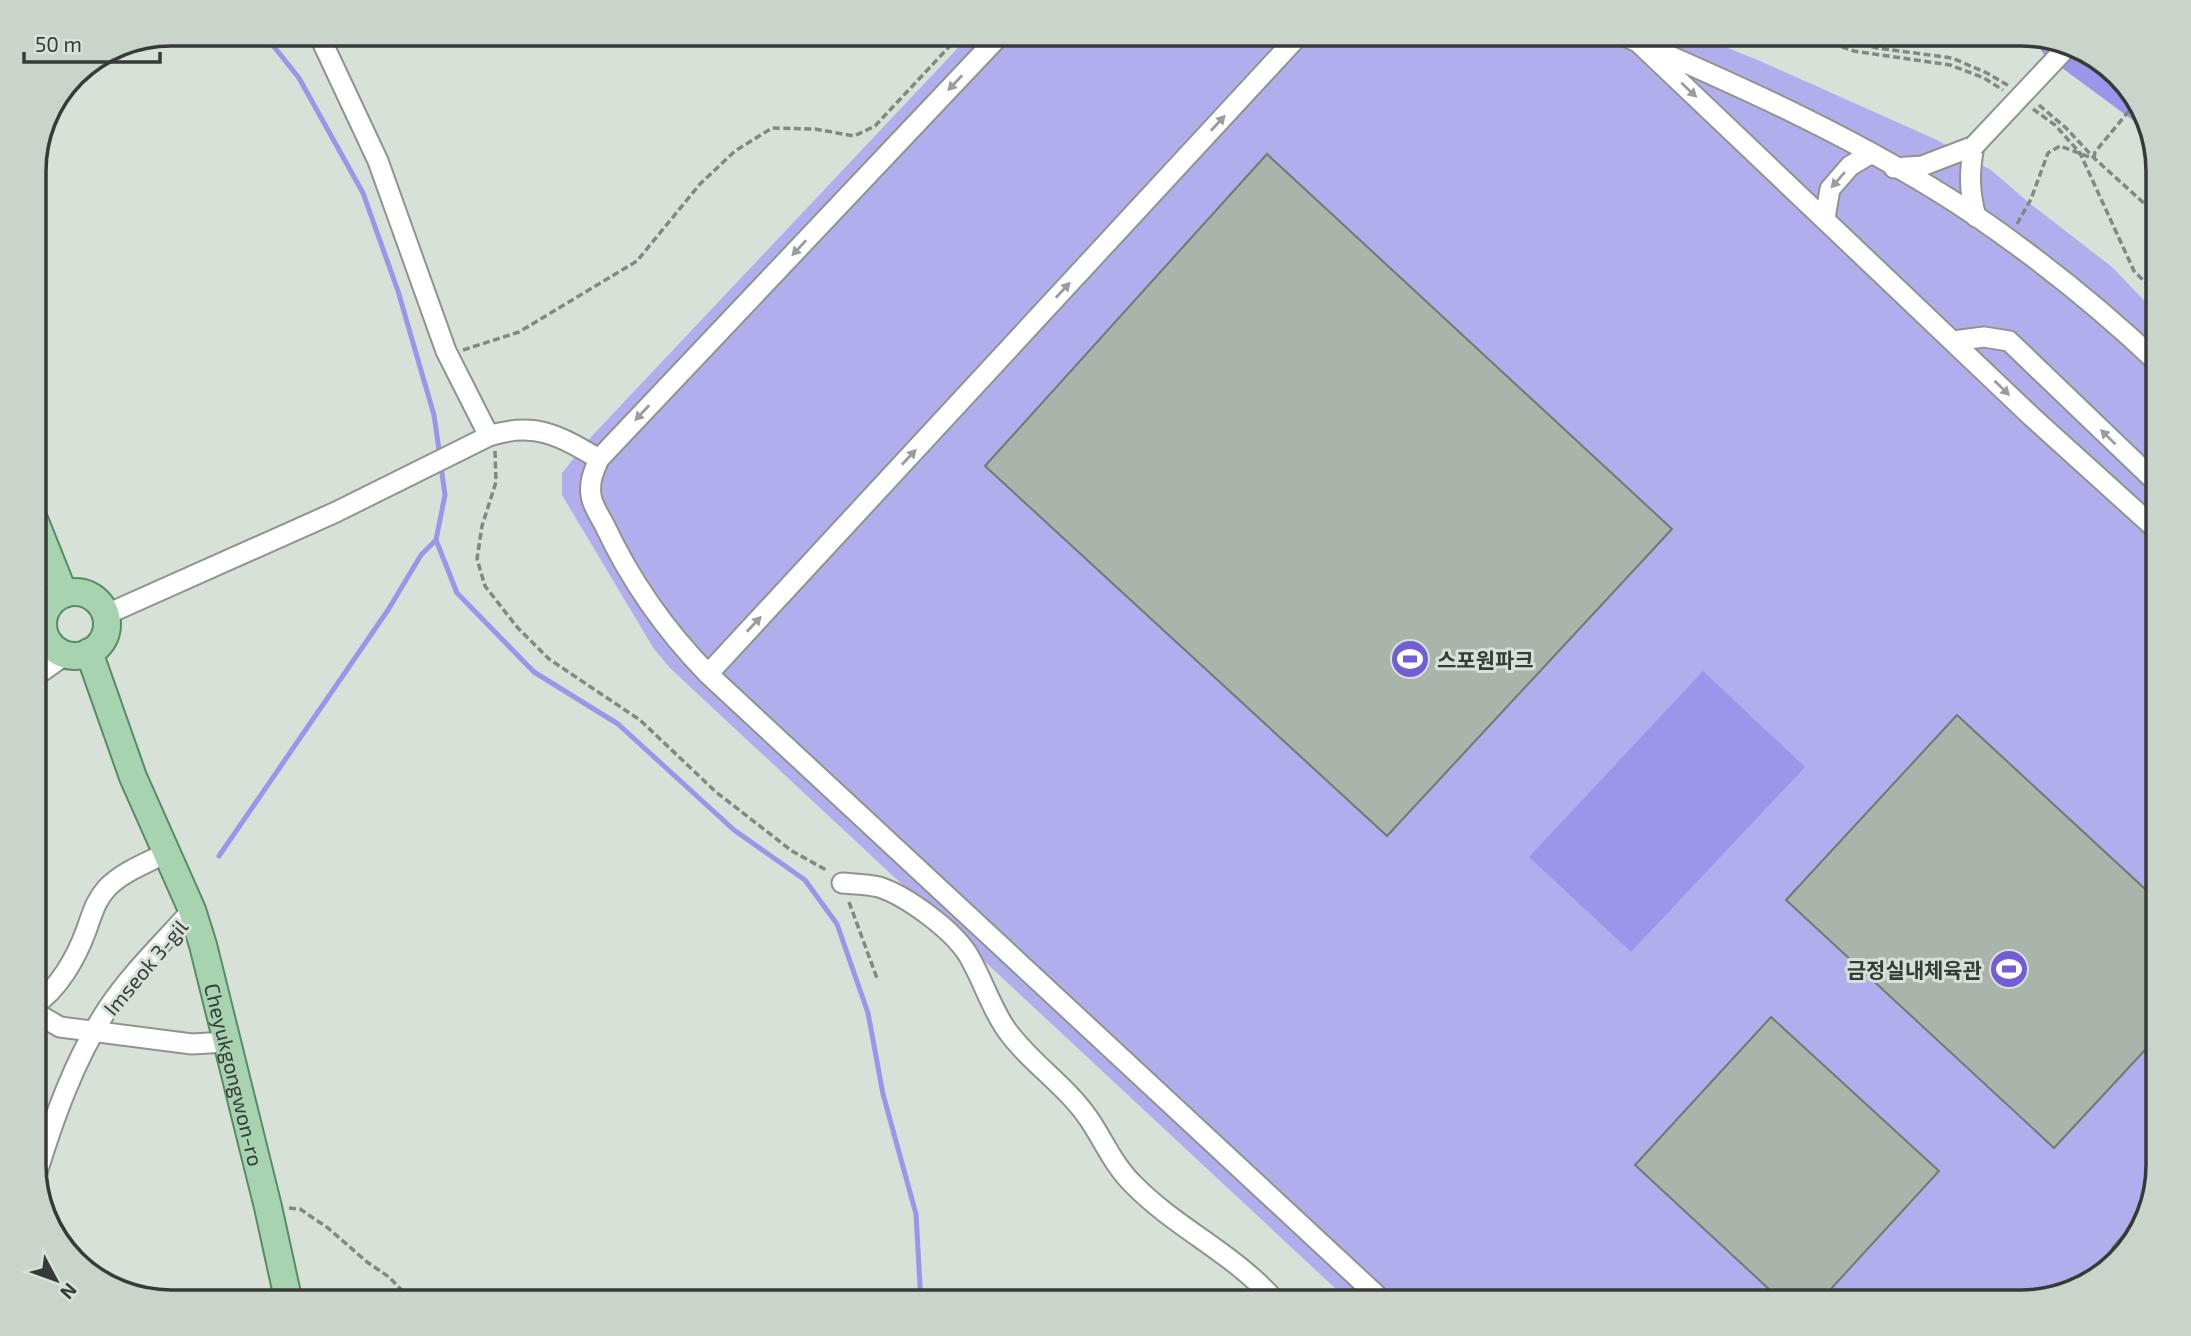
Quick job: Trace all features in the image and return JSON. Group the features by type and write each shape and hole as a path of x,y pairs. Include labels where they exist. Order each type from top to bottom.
{"main road":[{"path":"46,549 64,594"},
{"path":"46,610 64,594 71,592 86,594 98,602 105,615 104,637 77,653 52,646 46,640"},
{"name":"Cheyukgongwon-ro","path":"77,653 192,910 213,980 286,1290"}],"street":[{"path":"324,46 378,161 450,359 484,439"},
{"path":"990,46 599,459 591,478 591,497 621,560 659,619 708,674 1371,1290"},
{"path":"708,674 1289,46"},
{"path":"1642,46 2031,416 2145,520"},
{"path":"1646,46 1804,119 1894,167 1976,216 2098,308 2145,351"},
{"path":"1894,167 1923,166 1974,146 2062,53"},
{"path":"1974,146 1969,172 1970,194 1976,216"},
{"path":"1825,218 1830,189 1850,166 1870,154"},
{"path":"1953,341 1984,337 2008,341 2145,472"},
{"path":"105,615 335,512 507,430 529,429 560,436 599,459"},
{"path":"46,670 77,653"},
{"path":"46,996 67,968 85,933 96,903 108,887 122,876 167,852"},
{"path":"842,883 878,887 906,900 940,926 967,953 999,1019 1019,1048 1067,1093 1089,1118 1111,1156 1133,1184 1165,1212 1255,1279 1265,1290"},
{"name":"Imseok 3-gil","path":"46,1146 62,1098 94,1031 124,987 192,910"},
{"path":"46,1019 60,1027 192,1044 227,1042"}],"path":[{"path":"450,359 465,349 519,332 637,261 700,184 735,151 772,128 815,129 854,136 875,126 950,46"},
{"path":"1870,46 1952,58 2009,86"},
{"path":"2031,99 2053,115 2094,158 2145,203"},
{"path":"2094,158 2095,152 2130,110"},
{"path":"2016,225 2031,199 2048,153 2060,146 2094,158"},
{"path":"484,439 496,456 496,481 482,526 477,559 485,586 517,627 549,659 640,720 716,792 748,818 792,851 835,876 842,883 878,981"},
{"path":"268,1207 300,1209 328,1228 402,1290"}],"shaded area":[{"name":"스포원파크","path":"960,46 1723,46 1937,140 1991,170 2112,267 2145,302 2146,1166 2141,1198 2129,1228 2120,1242 2097,1265 2069,1281 2037,1289 1337,1290 670,668 654,649 562,495 562,473 591,437"},
{"path":"1703,671 1805,767 1631,952 1529,857"}],"building":[{"path":"1267,154 1672,529 1387,836 985,466"},
{"name":"금정실내체육관","path":"1957,715 2146,890 2146,1049 2054,1148 1786,900"},
{"path":"1771,1017 1939,1171 1830,1290 1770,1290 1635,1165"}],"waterway":[{"path":"273,46 299,78 363,193 398,291 434,415 440,457"},
{"path":"2079,60 2109,82"},
{"path":"441,466 445,495 436,540 457,593 534,672 618,724 734,830 805,880 837,924 868,1013 883,1094 916,1214 920,1290"},
{"path":"219,856 388,610 421,555 436,540"}],"place":[{"name":"스포원파크","path":"1410,659"},
{"name":"금정실내체육관","path":"2009,969"}]}
